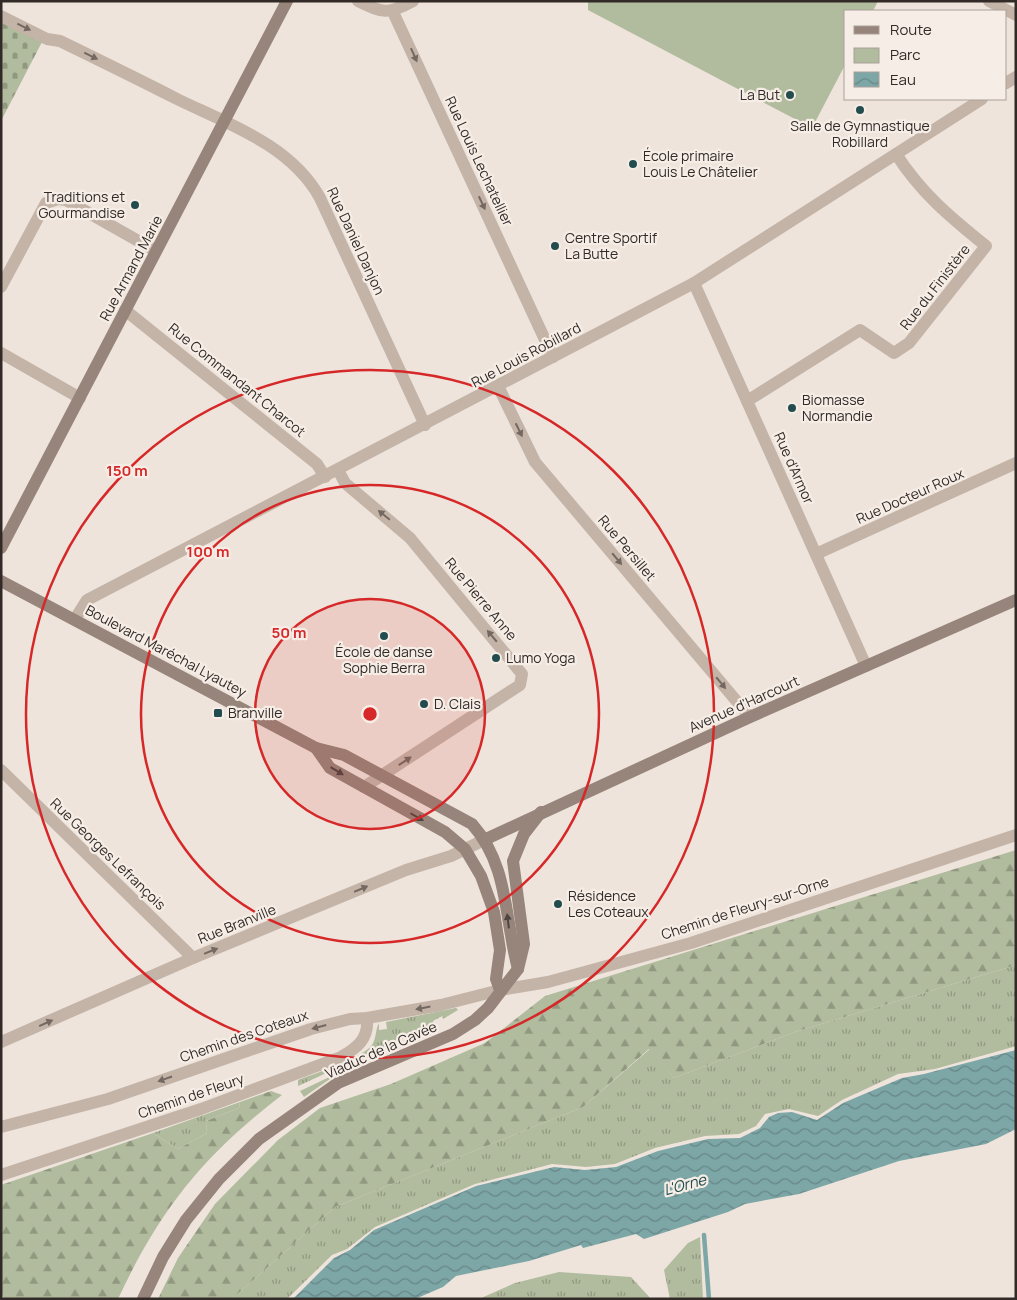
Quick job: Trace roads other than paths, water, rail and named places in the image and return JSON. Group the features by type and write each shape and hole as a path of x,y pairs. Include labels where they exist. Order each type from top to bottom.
{"main road":[{"name":"Rue Armand Marie","path":"1,548 287,1"},
{"name":"Boulevard Maréchal Lyautey","path":"1,581 76,619 316,748 344,755 472,824 486,839"},
{"name":"Avenue d'Harcourt","path":"486,839 540,812 750,717 1016,600"},
{"name":"Boulevard Maréchal Lyautey","path":"316,748 330,768 445,832 465,849 481,876 494,912 500,950 496,979 500,990"},
{"path":"518,968 524,944 513,872 514,858 524,834 540,812"},
{"path":"486,839 500,876 511,944 518,968"},
{"name":"Viaduc de la Cavée","path":"143,1299 163,1257 186,1220 219,1179 259,1139 338,1083 460,1030 488,1008 518,968"}],"street":[{"path":"358,1 379,11 393,12 413,1"},
{"path":"989,1 1006,10"},
{"name":"Rue Louis Lechatellier","path":"393,12 553,358"},
{"name":"Rue Daniel Danjon","path":"1,16 47,39 60,41 240,129 279,153 312,184 425,425"},
{"name":"Rue Louis Robillard","path":"76,619 88,600 694,283 980,100"},
{"name":"Rue du Finistère","path":"747,401 860,330 894,353 910,343 986,246 944,213 929,198 896,154"},
{"path":"1,287 46,203 51,200 66,200 156,251"},
{"name":"Rue d'Armor","path":"694,283 866,666"},
{"name":"Rue Commandant Charcot","path":"125,310 317,464 325,477"},
{"path":"1,353 80,398"},
{"name":"Rue Persillet","path":"498,386 535,462 750,717"},
{"name":"Rue Docteur Roux","path":"816,554 1016,463"},
{"name":"Rue Pierre Anne","path":"338,470 345,482 410,538 522,674 520,685 364,787"},
{"name":"Rue Georges Lefrançois","path":"1,770 193,958"},
{"name":"Chemin de Fleury-sur-Orne","path":"500,990 548,982 691,942 1016,835"},
{"name":"Rue Branville","path":"1,1042 193,958 406,870 451,856 486,839"},
{"name":"Chemin des Coteaux","path":"1,1127 108,1099 311,1029 350,1018 367,1018 441,1005 500,990"},
{"name":"Chemin de Fleury","path":"1,1175 201,1109 341,1057 355,1049 363,1041 367,1030 367,1018"}],"water":[{"name":"L'Orne","path":"1016,1050 1016,1129 986,1144 899,1161 799,1194 745,1204 728,1212 644,1239 636,1234 583,1248 581,1245 529,1261 456,1276 443,1287 415,1299 293,1299 334,1258 350,1250 374,1230 476,1186 554,1167 585,1170 616,1167 658,1151 708,1139 740,1138 760,1128 769,1117 778,1113 792,1112 817,1120 843,1103 902,1078"}],"waterway":[{"path":"704,1235 709,1299"}],"place":[{"name":"La But","path":"790,95"},
{"name":"Salle de Gymnastique Robillard","path":"860,110"},
{"name":"École primaire Louis Le Châtelier","path":"633,164"},
{"name":"Traditions et Gourmandise","path":"135,205"},
{"name":"Centre Sportif La Butte","path":"555,246"},
{"name":"Biomasse Normandie","path":"792,408"},
{"name":"École de danse Sophie Berra","path":"384,636"},
{"name":"Lumo Yoga","path":"496,658"},
{"name":"D. Clais","path":"424,704"},
{"name":"Branville","path":"218,713"},
{"name":"Résidence Les Coteaux","path":"558,904"}]}
